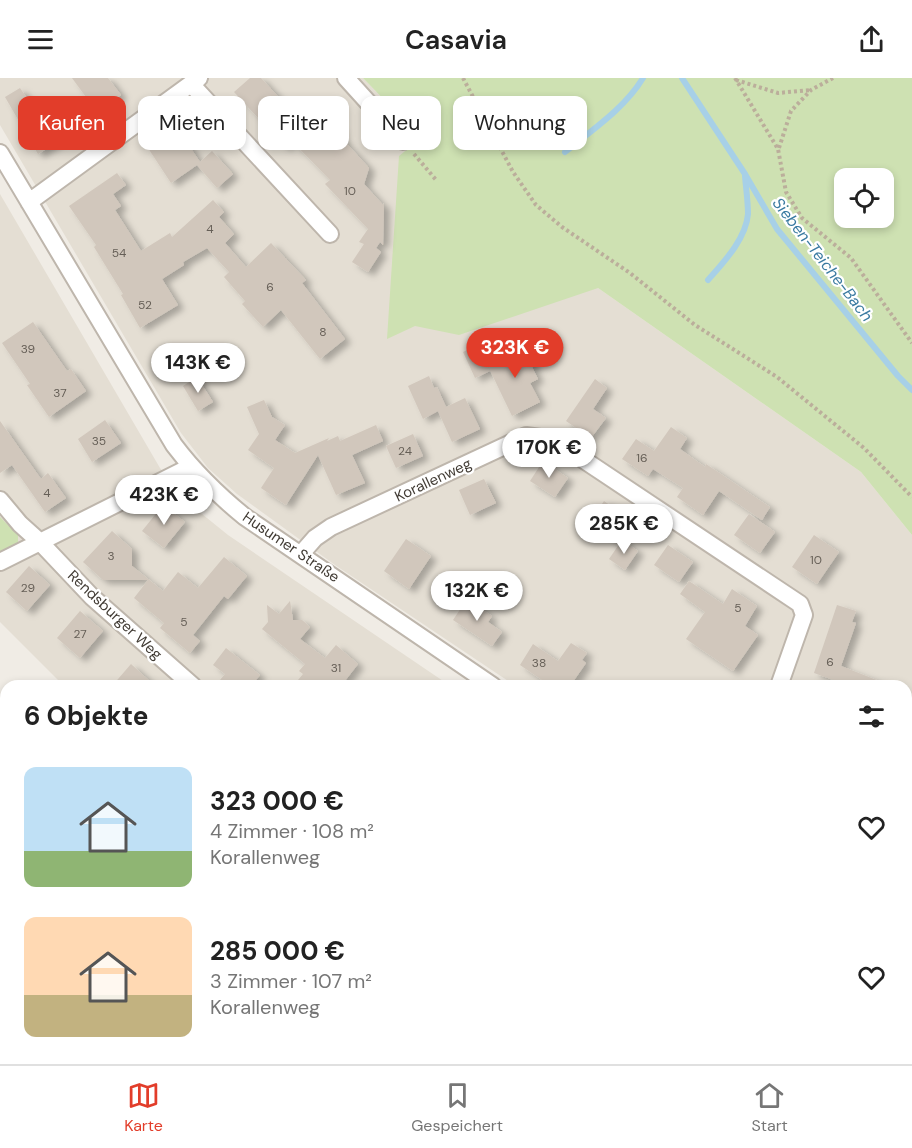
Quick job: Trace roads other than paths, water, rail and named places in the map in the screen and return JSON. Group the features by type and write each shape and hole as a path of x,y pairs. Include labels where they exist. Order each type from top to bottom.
{"street":[{"path":"346,78 362,96"},
{"path":"29,202 195,81 330,234"},
{"name":"Husumer Straße","path":"0,153 174,445 190,467 213,491 245,517 484,680"},
{"name":"Korallenweg","path":"301,554 315,538 332,527 526,436 554,440 800,604 804,615 781,680"},
{"path":"0,562 190,467"},
{"name":"Rendsburger Weg","path":"0,500 20,524 92,597 186,680"}],"waterway":[{"path":"565,152 618,109 643,78"},
{"name":"Sieben-Teiche-Bach","path":"682,78 745,174 777,229 912,390"},
{"path":"708,280 733,250 743,232 748,214 745,176"}]}
